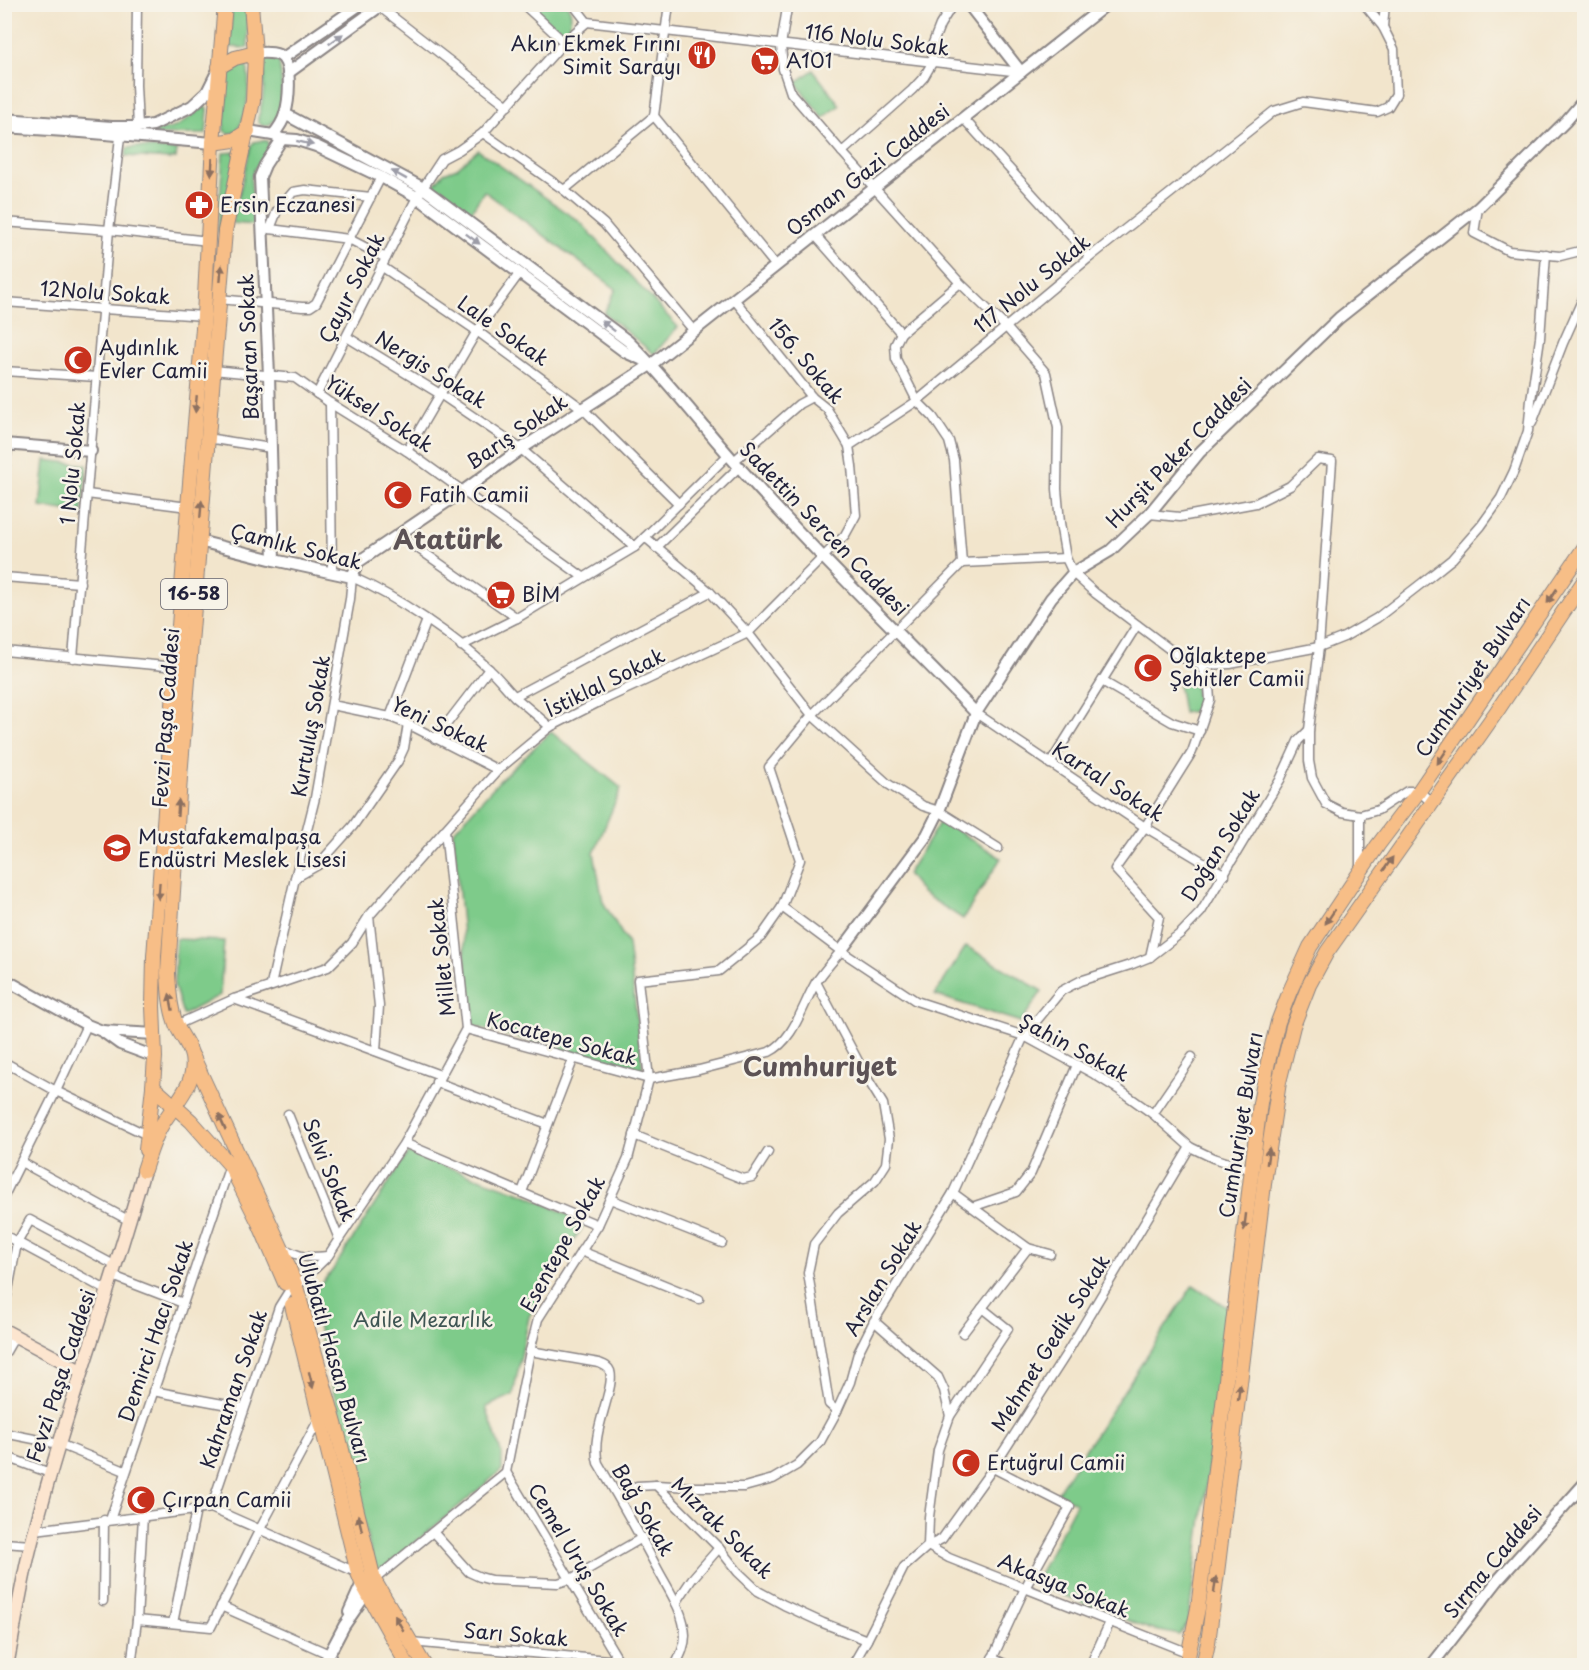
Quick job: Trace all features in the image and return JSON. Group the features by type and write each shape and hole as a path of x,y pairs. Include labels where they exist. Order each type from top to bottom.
{"main road":[{"name":"Fevzi Paşa Caddesi","path":"8,1665 8,1647 50,1473 130,1221 152,1135 155,1057 154,956 204,316 213,143 225,4"},
{"name":"Fevzi Paşa Caddesi","path":"152,1135 184,1094 192,1069 192,1056 176,1025 169,993 168,974 180,777 225,231 253,101 255,54 251,4"},
{"path":"219,67 235,58 255,54"},
{"path":"213,143 234,140 248,131"},
{"name":"Cumhuriyet Bulvarı","path":"1187,1659 1198,1608 1251,1170 1266,1072 1278,1022 1310,947 1378,845 1419,792 1584,548"},
{"name":"Cumhuriyet Bulvarı","path":"1203,1665 1208,1643 1265,1176 1279,1082 1293,1026 1327,952 1497,711 1584,581"},
{"path":"155,1034 176,1025"},
{"name":"Ulubatlı Hasan Bulvarı","path":"192,1056 259,1223 292,1289 338,1434 365,1582"},
{"name":"Ulubatlı Hasan Bulvarı","path":"153,1087 233,1159 281,1247 320,1417 365,1582"},
{"path":"10,1333 81,1371"},
{"path":"365,1582 425,1665"},
{"path":"365,1582 408,1665"}],"street":[{"path":"137,4 138,128"},
{"path":"283,58 361,4"},
{"path":"523,4 564,42"},
{"path":"573,4 587,22"},
{"path":"564,190 654,116 669,4"},
{"path":"789,4 781,45 783,69 791,93 960,283 1006,327 1047,373 1058,429 1057,489 1060,523 1066,558 1073,573 1095,593 1180,657 1201,666 1230,664 1319,647 1344,637 1377,618 1452,559 1481,526 1501,498 1584,298"},
{"path":"842,152 924,77 932,63 933,43 940,25 953,4"},
{"path":"968,4 1021,72"},
{"name":"Osman Gazi Caddesi","path":"652,364 1021,72 1093,9 1107,4"},
{"path":"1364,4 1383,27"},
{"path":"1383,27 1385,4"},
{"path":"288,73 380,5 508,106"},
{"name":"Çayır Sokak","path":"317,394 381,266 420,193 442,159 483,133 564,42 587,22"},
{"name":"116 Nolu Sokak","path":"587,22 1021,72"},
{"name":"117 Nolu Sokak","path":"849,446 917,401 1090,257 1274,111 1303,102 1377,112 1388,107 1395,94 1394,49 1383,27"},
{"path":"255,54 276,54 283,58 288,73 285,114"},
{"path":"4,127 118,130 153,126 192,105 207,92 219,67"},
{"name":"Hurşit Peker Caddesi","path":"841,951 927,835 939,811 976,713 1051,598 1073,573 1110,551 1149,514 1199,453 1339,318 1478,208 1566,121 1584,100"},
{"name":"Sadettin Sercen Caddesi","path":"285,114 420,193 628,341 652,364 733,461 976,713"},
{"name":"Başaran Sokak","path":"274,560 266,304 266,229 260,177 278,137 285,114"},
{"path":"654,116 776,266"},
{"path":"963,118 1090,257"},
{"path":"4,119 118,130 213,143"},
{"name":"1 Nolu Sokak","path":"73,658 118,130"},
{"name":"Sadettin Sercen Caddesi","path":"248,131 316,146 420,193 519,273 625,352 652,364"},
{"path":"483,133 564,190 604,224 694,331"},
{"path":"219,299 310,307 316,303 381,177"},
{"path":"370,197 305,190 293,192 266,229 349,239 386,258"},
{"path":"1478,208 1474,233 1509,251 1560,256 1584,250"},
{"path":"4,222 209,241"},
{"path":"815,235 901,333"},
{"path":"1528,431 1540,338 1546,254"},
{"name":"Lale Sokak","path":"381,266 477,331 583,409 680,504"},
{"path":"406,451 477,331 519,273"},
{"path":"960,283 901,333 895,345 896,359 917,401 933,417 949,441 954,460 962,563"},
{"name":"156. Sokak","path":"734,299 812,397 827,409 849,446"},
{"name":"12Nolu Sokak","path":"4,302 204,316"},
{"name":"Nergis Sokak","path":"347,337 440,394 521,449 635,547"},
{"name":"Barış Sokak","path":"352,578 358,562 521,449 652,364"},
{"name":"Yüksel Sokak","path":"213,370 295,378 406,451 583,577"},
{"path":"4,372 97,377"},
{"path":"461,646 517,618 635,547 680,504 799,404 812,397"},
{"path":"330,403 332,573"},
{"path":"207,438 271,448"},
{"path":"4,480 6,444 91,451"},
{"path":"748,633 824,557 844,535 856,515 849,446"},
{"path":"1149,514 1180,517 1256,502 1290,486 1318,459 1332,461 1319,647 1309,730 1309,761 1312,778 1326,804 1342,812 1359,815 1378,810 1407,791 1419,792 1432,802"},
{"path":"656,548 733,461"},
{"path":"87,494 188,507"},
{"path":"399,535 517,618"},
{"path":"645,537 710,592 748,633 812,715 888,784 924,806 939,811 998,848"},
{"name":"Çamlık Sokak","path":"199,541 352,578 374,587 427,620 461,646 489,669 550,727"},
{"path":"841,951 816,981 790,1034 779,1048 699,1070 649,1079 638,980 719,971 761,937 782,907 800,860 769,767 812,715 962,563 1066,558"},
{"path":"4,578 80,583"},
{"name":"Kurtuluş Sokak","path":"272,985 315,798 352,578"},
{"path":"515,696 710,592"},
{"path":"390,717 427,620"},
{"path":"1050,764 1137,625"},
{"name":"İstiklal Sokak","path":"176,1025 234,999 328,967 352,943 369,916 498,770 550,727 748,633"},
{"path":"4,651 176,667"},
{"path":"1150,957 1159,917 1115,869 1192,752 1210,700 1209,686 1201,666"},
{"path":"435,739 489,669"},
{"path":"1102,681 1172,722 1200,731"},
{"name":"Yeni Sokak","path":"332,705 390,717 408,724 498,770"},
{"name":"Kartal Sokak","path":"976,713 1050,764 1224,875"},
{"path":"295,878 318,865 353,826 398,761 404,748 408,724"},
{"name":"Doğan Sokak","path":"1024,1036 1061,991 1080,981 1150,957 1180,933 1201,912 1280,780 1298,741 1309,730"},
{"path":"1359,815 1360,873"},
{"name":"Millet Sokak","path":"404,1143 465,1029 445,830"},
{"name":"Şahin Sokak","path":"782,907 841,951 916,1001 1024,1036 1118,1089 1153,1114 1190,1147 1213,1158 1251,1170"},
{"path":"369,916 379,1006 376,1051"},
{"path":"4,979 102,1031 120,1044 155,1057"},
{"path":"816,981 883,1104 889,1138 886,1164 875,1181 838,1213 814,1244 808,1274 829,1404 837,1411"},
{"path":"234,999 376,1051 548,1124"},
{"path":"4,1196 87,1025"},
{"name":"Kocatepe Sokak","path":"465,1029 649,1079"},
{"path":"102,1031 155,1034"},
{"name":"Arslan Sokak","path":"656,1485 744,1486 773,1479 797,1465 820,1443 850,1382 858,1353 873,1321 953,1193 1024,1036"},
{"path":"1153,1114 1192,1057"},
{"path":"522,1192 573,1060"},
{"path":"4,1062 56,1091 152,1135"},
{"path":"972,1207 1016,1192 1031,1173 1077,1065"},
{"name":"Esentepe Sokak","path":"506,1472 538,1319 598,1225 628,1159 649,1079"},
{"name":"Selvi Sokak","path":"288,1114 339,1239"},
{"path":"634,1135 742,1179 753,1178 768,1152"},
{"path":"404,1143 598,1225"},
{"name":"Kahraman Sokak","path":"211,1508 279,1306 292,1289 328,1256 404,1143"},
{"name":"Mehmet Gedik Sokak","path":"852,1665 904,1567 928,1546 942,1539 993,1468 1065,1356 1190,1147"},
{"name":"Demirci Hacı Sokak","path":"104,1601 107,1520 233,1159"},
{"path":"21,1162 130,1221"},
{"path":"953,1193 1028,1248 1050,1254"},
{"path":"610,1199 722,1243"},
{"path":"4,1311 18,1242 30,1220 114,1271 183,1303"},
{"path":"4,1235 108,1291"},
{"path":"281,1247 306,1258 328,1256"},
{"path":"963,1333 1028,1248"},
{"path":"581,1251 699,1299"},
{"path":"928,1546 929,1517 938,1450 950,1416 1008,1329 982,1308"},
{"path":"873,1321 938,1377 944,1390 950,1416"},
{"path":"4,1355 10,1333"},
{"name":"Bağ Sokak","path":"530,1350 599,1363 608,1367 611,1373 596,1454 598,1463 642,1538 682,1618 685,1636 682,1652 675,1665"},
{"path":"153,1391 244,1408"},
{"path":"137,1620 211,1627 320,1417"},
{"path":"4,1433 59,1444 125,1471"},
{"path":"4,1456 50,1473"},
{"path":"993,1468 1070,1507 1026,1588 990,1662 1009,1665"},
{"path":"323,1665 365,1582 433,1532 506,1472"},
{"name":"Cemel Uruş Sokak","path":"506,1472 621,1663"},
{"name":"Sırma Caddesi","path":"1431,1665 1499,1579 1584,1484"},
{"name":"Mızrak Sokak","path":"619,1498 637,1486 656,1485 758,1591 813,1619 867,1640"},
{"path":"35,1530 211,1508 260,1529 365,1582"},
{"path":"173,1623 196,1510"},
{"path":"131,1665 137,1620 142,1516"},
{"path":"433,1532 469,1572 480,1577 491,1580 558,1583 571,1579 642,1538"},
{"path":"4,1543 31,1545"},
{"name":"Akasya Sokak","path":"928,1546 949,1558 1110,1622 1187,1659"},
{"path":"676,1603 692,1579 718,1548"},
{"path":"221,1606 328,1654"},
{"path":"1090,1665 1110,1622"},
{"name":"Sarı Sokak","path":"410,1642 621,1663"}],"green space":[{"path":"231,5 247,5 248,48 230,47"},
{"path":"530,5 567,5 571,16 563,36"},
{"path":"264,60 279,62 282,89 276,118 271,124 263,126 258,122 258,118 263,95"},
{"path":"230,64 246,65 248,72 248,95 242,120 238,129 232,133 224,131 228,70"},
{"path":"813,70 840,105 823,118 796,83"},
{"path":"204,106 208,110 206,134 150,135 150,133 179,125"},
{"path":"267,141 270,150 255,168 251,178 254,225 232,223 251,146 254,142"},
{"path":"127,148 177,150 176,158 126,156"},
{"path":"478,150 580,222 678,327 654,354 604,313 616,289 484,191 470,214 432,187 444,173 457,168"},
{"path":"237,152 220,232 218,232 223,153"},
{"path":"45,460 87,465 82,512 40,507"},
{"path":"1194,681 1199,710 1183,713 1178,683"},
{"path":"551,732 621,788 594,853 603,902 628,944 643,1071 472,1026 453,832 501,779"},
{"path":"941,820 1001,858 963,919 922,893 907,874"},
{"path":"176,939 224,941 220,995 183,1015 174,985"},
{"path":"966,946 1042,991 1021,1022 935,995"},
{"name":"Adile Mezarlık","path":"408,1153 527,1195 585,1223 529,1317 513,1395 486,1407 502,1455 502,1470 376,1575 311,1295 332,1271"},
{"path":"1193,1285 1230,1309 1188,1622 1179,1635 1150,1629 1034,1584 1076,1503 1057,1493"}],"place":[{"name":"Akın Ekmek Fırını Simit Sarayı","path":"702,55"},
{"name":"A101","path":"765,61"},
{"name":"Ersin Eczanesi","path":"199,205"},
{"name":"Aydınlık Evler Camii","path":"78,360"},
{"name":"Fatih Camii","path":"398,495"},
{"name":"BİM","path":"501,595"},
{"name":"Oğlaktepe Şehitler Camii","path":"1148,668"},
{"name":"Mustafakemalpaşa Endüstri Meslek Lisesi","path":"117,848"},
{"name":"Ertuğrul Camii","path":"966,1463"},
{"name":"Çırpan Camii","path":"141,1500"}],"district":[{"name":"Atatürk","path":"448,540"},
{"name":"Cumhuriyet","path":"820,1067"}]}
